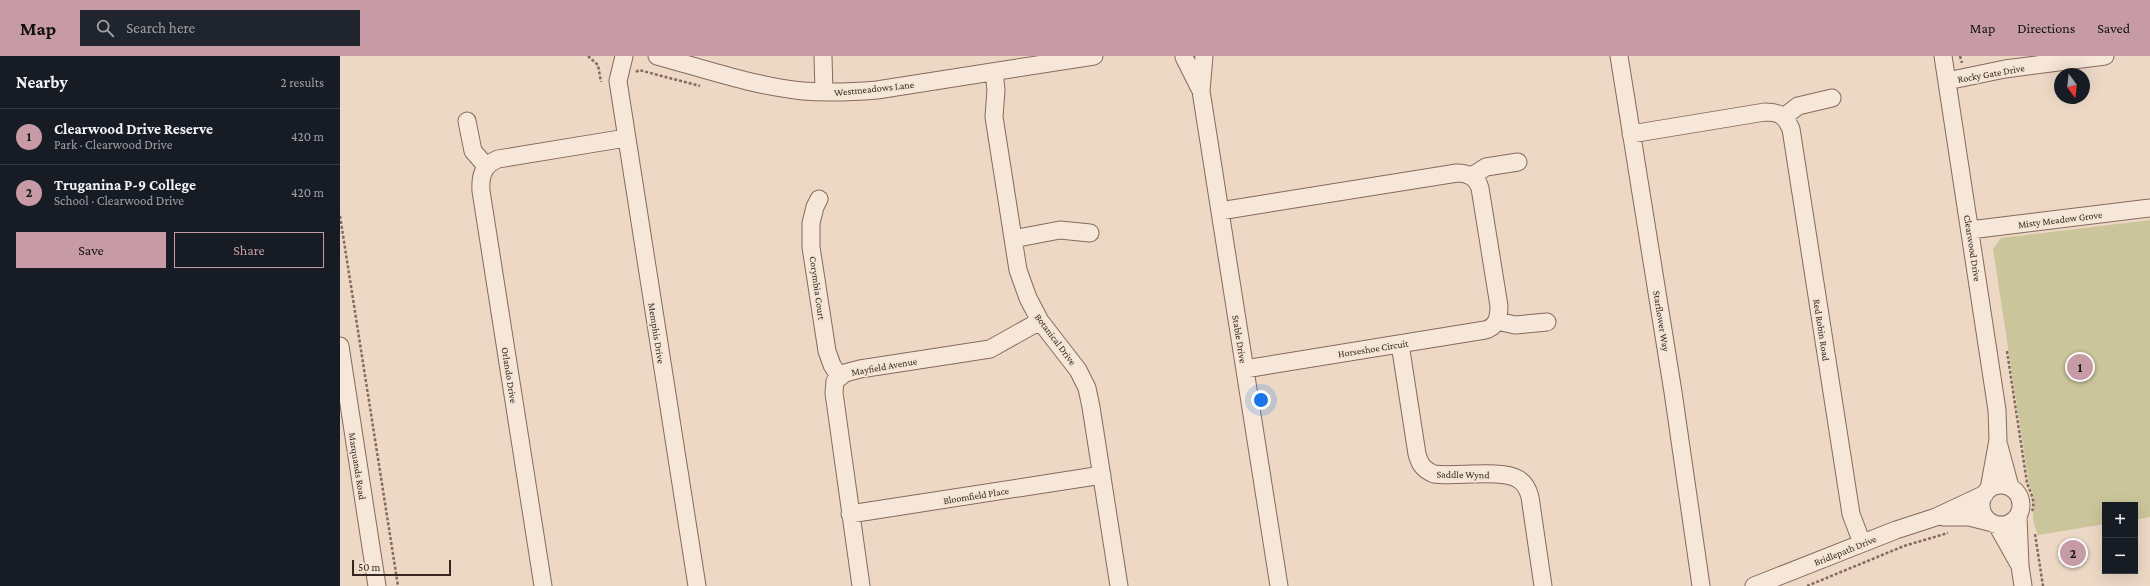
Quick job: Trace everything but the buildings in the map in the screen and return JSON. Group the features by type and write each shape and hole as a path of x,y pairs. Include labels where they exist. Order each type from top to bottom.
{"street":[{"name":"Memphis Drive","path":"612,56 612,69 609,81 626,138 697,586"},
{"name":"Memphis Drive","path":"609,81 624,56"},
{"name":"Westmeadows Lane","path":"657,56 775,87 824,92 877,90 1094,56"},
{"path":"823,56 824,92"},
{"path":"1184,56 1194,59 1201,56"},
{"name":"Stable Drive","path":"1184,56 1201,92"},
{"name":"Stable Drive","path":"1204,56 1201,92 1279,586"},
{"name":"Starflower Way","path":"1619,56 1673,392 1701,586"},
{"name":"Clearwood Drive","path":"1943,56 1993,375 1997,410 1998,440 2010,487"},
{"name":"Rocky Gate Drive","path":"1947,81 2005,69 2105,56"},
{"name":"Botanical Drive","path":"988,73 996,90 994,117 1018,270 1028,298 1040,322 1078,370 1087,388 1119,586"},
{"path":"1631,134 1765,112 1777,112 1785,116 1798,106 1832,98"},
{"name":"Red Robin Road","path":"1785,116 1791,129 1851,514 1862,543"},
{"path":"466,121 473,151 486,166 492,161 504,157 626,138"},
{"path":"1220,211 1457,174 1472,176 1486,167 1518,162"},
{"name":"Orlando Drive","path":"486,166 481,177 481,191 543,586"},
{"path":"1472,176 1480,188 1499,306 1497,321 1515,325 1547,322"},
{"name":"Corymbia Court","path":"819,199 815,207 811,223 812,247 827,350 832,365 839,376"},
{"name":"Misty Meadow Grove","path":"1970,230 2150,208"},
{"path":"1013,239 1060,230 1090,233"},
{"name":"Horseshoe Circuit","path":"1245,369 1479,332 1490,329 1497,321"},
{"name":"Mayfield Avenue","path":"862,586 850,514 834,393 835,380 839,376 860,369 990,349 1040,322"},
{"name":"Saddle Wynd","path":"1400,344 1420,465 1428,472 1434,474 1509,475 1525,484 1530,497 1543,586"},
{"name":"Marquands Road","path":"340,346 377,586"},
{"name":"Clearwood Drive","path":"1987,491 1998,440"},
{"name":"Bloomfield Place","path":"850,514 1102,475"},
{"path":"2020,566 2028,539 2025,517 2016,491 2010,487 1999,485 1987,491 1981,509 1993,523 2020,566 2024,586"},
{"name":"Bridlepath Drive","path":"1754,586 1862,543 1936,517 1987,491"},
{"name":"Bridlepath Drive","path":"1936,517 1969,517 1993,523"},
{"path":"1993,523 2009,524 2025,517"}],"path":[{"path":"588,56 598,65 609,81 633,78 634,73 639,70 700,86"},
{"path":"340,216 398,586"},
{"path":"2007,351 2027,483 2031,491 2034,508 2025,517"},
{"path":"2034,531 2028,539 2043,586"},
{"path":"1807,586 1904,546 1949,532"}],"shaded area":[{"path":"2150,220 2150,517 2138,519 2138,502 2102,502 2102,524 2038,535 2033,516 2034,496 2029,484 1993,249 2001,238"}],"place":[{"name":"Clearwood Drive Reserve","path":"2080,367"},
{"name":"Truganina P-9 College","path":"2073,553"}]}
